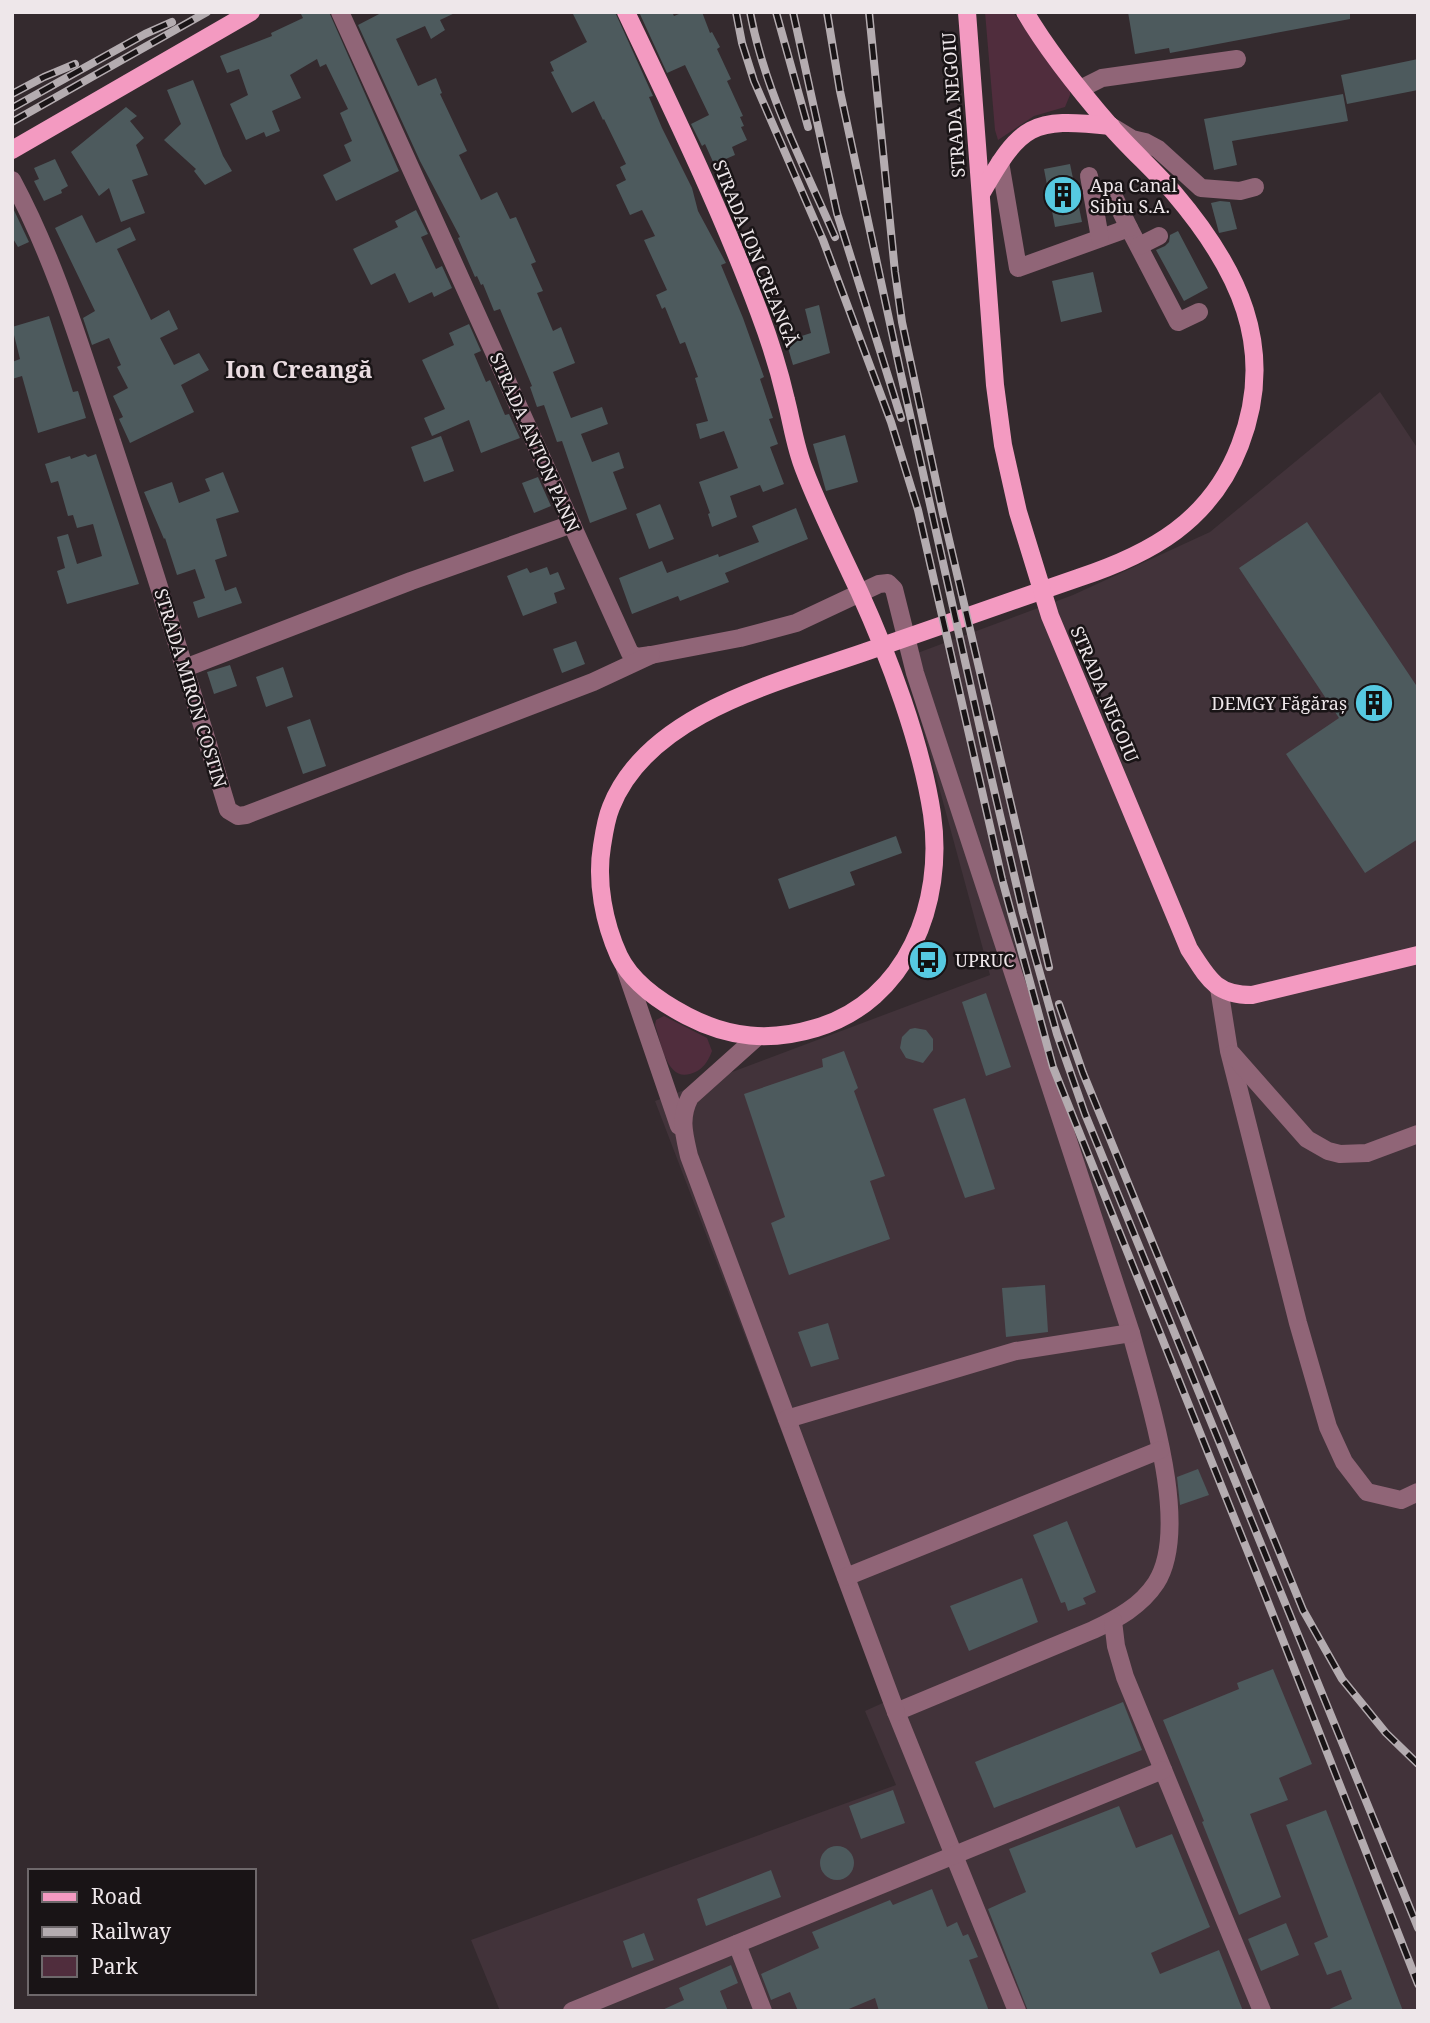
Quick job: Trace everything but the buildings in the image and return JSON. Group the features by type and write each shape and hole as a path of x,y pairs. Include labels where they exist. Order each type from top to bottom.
{"main road":[{"path":"12,150 251,12"},
{"name":"STRADA ION CREANGĂ","path":"625,968 654,996 685,1015 718,1030 757,1037 787,1036 809,1030 849,1015 866,1003 907,957 927,913 934,864 928,793 895,681 801,461 777,363 734,247 626,12"},
{"name":"STRADA NEGOIU","path":"967,12 998,417 1013,488 1050,616 1189,949 1206,975 1219,988"},
{"path":"625,968 617,953 604,911 600,865 606,821 612,803 636,765 666,736 710,709 1127,561 1176,532 1207,502 1219,487 1236,455 1248,422 1254,390 1254,345 1250,324 1233,277 1200,226 1080,89 1025,12"},
{"name":"STRADA NEGOIU","path":"981,194 1008,149 1022,136 1045,125 1071,122 1111,126"},
{"path":"1219,988 1234,995 1252,995 1418,955"}],"street":[{"name":"STRADA ANTON PANN","path":"340,12 630,653 637,657 651,655"},
{"path":"1080,89 1102,78 1237,59"},
{"path":"1111,126 1132,139 1158,149 1201,187 1240,191 1255,187"},
{"path":"1000,162 1017,268 1129,228"},
{"path":"1089,176 1100,239"},
{"name":"STRADA MIRON COSTIN","path":"12,180 46,249 67,307 151,557 228,810 238,816 246,815 580,687 651,655"},
{"path":"1113,195 1178,322 1199,313"},
{"path":"1139,246 1159,236"},
{"path":"185,668 399,586 572,524"},
{"path":"651,655 771,631 796,623 884,583 892,585 915,673 1131,1333 1160,1450 1166,1482 1168,1541 1163,1567 1143,1599 1113,1621 896,1712"},
{"path":"625,968 689,1156 869,1644 1017,2011"},
{"path":"1219,988 1229,1051 1298,1323 1328,1427 1344,1462 1367,1492 1401,1500 1418,1492"},
{"path":"689,1156 682,1119 690,1097 757,1037"},
{"path":"1229,1051 1307,1139 1328,1151 1340,1154 1367,1153 1418,1134"},
{"path":"787,1419 1016,1351 1131,1333"},
{"path":"846,1577 1160,1450"},
{"path":"1113,1621 1116,1646 1125,1677 1262,2011"},
{"path":"572,2011 1163,1770"},
{"path":"737,1944 763,2011"}],"shaded area":[{"path":"1380,392 1418,449 1418,2011 500,2011 471,1940 896,1785 865,1711 885,1702 655,1101 990,975 904,658 1073,595 1210,532"}],"green space":[{"path":"985,12 1013,12 1070,91 1065,107 1034,116 998,140 995,130"},
{"path":"664,1016 707,1038 712,1051 698,1071 682,1075 670,1066 655,1025 656,1020"}],"railway":[{"path":"12,122 207,12"},
{"path":"736,12 754,81 823,240 891,422 918,510 1002,879 1053,1067 1418,1984"},
{"path":"750,12 775,99 835,237"},
{"path":"776,12 808,127"},
{"path":"793,12 837,213 901,418"},
{"path":"827,12 840,91 988,764 1023,913 1057,1034 1085,1114 1418,1928"},
{"path":"869,12 902,322 943,514 1049,967"},
{"path":"12,108 145,34 172,22"},
{"path":"12,94 75,64"},
{"path":"1059,1004 1083,1073 1303,1610 1342,1679 1386,1733 1418,1764"}],"place":[{"name":"Apa Canal Sibiu S.A.","path":"1063,195"},
{"name":"DEMGY Făgăraș","path":"1374,703"},
{"name":"UPRUC","path":"928,960"}],"district":[{"name":"Ion Creangă","path":"299,368"}]}
